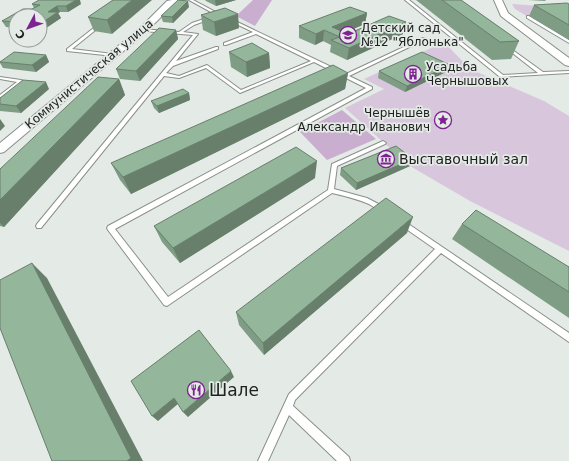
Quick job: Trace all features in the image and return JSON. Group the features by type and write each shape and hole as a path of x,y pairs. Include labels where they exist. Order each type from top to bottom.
{"street":[{"name":"Коммунистическая улица","path":"0,149 143,30 170,3 178,0"},
{"path":"498,0 504,14 568,62"}],"lane":[{"path":"191,0 255,33 370,88 110,228 166,302 331,191 359,197 371,202 569,338"},
{"path":"407,0 502,76 569,72"},
{"path":"179,33 193,24 219,15"},
{"path":"528,17 569,42"},
{"path":"103,23 68,50 113,55"},
{"path":"39,226 196,34 143,30"},
{"path":"225,44 255,33"},
{"path":"346,76 424,39 418,36"},
{"path":"502,43 541,73"},
{"path":"170,66 217,48"},
{"path":"163,74 179,78 207,66 240,92 314,61"},
{"path":"0,78 21,81 0,97"},
{"path":"331,191 334,165 383,143"},
{"path":"263,461 292,397 440,249"},
{"path":"288,408 345,461"}],"shaded area":[{"path":"253,0 272,0 255,26 236,16"},
{"path":"512,4 569,8 569,41 515,9"},
{"path":"444,42 470,69 544,101 569,116 569,251 470,201 410,166 345,108 384,89 364,79"},
{"path":"342,110 376,139 327,160 300,132"}],"building":[{"path":"39,0 76,0 66,6 57,6 48,12 48,8 34,8 40,5 32,4"},
{"path":"113,0 132,0 107,20 88,17"},
{"path":"178,0 188,1 172,17 161,16"},
{"path":"442,0 461,0 519,41 500,42"},
{"path":"569,4 569,25 534,5"},
{"path":"350,7 367,13 332,27 348,34 389,16 406,22 349,48 331,40 340,37 324,30 316,34 299,26"},
{"path":"225,8 238,14 214,22 201,15"},
{"path":"48,12 58,12 48,19"},
{"path":"8,18 8,21 2,21"},
{"path":"159,28 176,30 136,71 116,69"},
{"path":"252,43 269,53 246,62 229,52"},
{"path":"14,52 46,55 32,65 0,62"},
{"name":"Усадьба Чернышовых","path":"422,52 450,65 407,86 379,71"},
{"path":"333,65 348,73 123,177 111,163"},
{"path":"98,77 119,79 0,200 0,169"},
{"path":"23,80 46,82 16,106 0,104 0,98"},
{"path":"183,89 189,93 157,106 151,101"},
{"path":"396,146 413,159 357,183 341,168"},
{"path":"296,147 317,161 173,248 154,226"},
{"path":"386,198 413,217 263,343 236,312"},
{"path":"476,210 569,267 569,292 462,224"},
{"path":"32,263 131,458 127,461 52,461 0,328 0,280"},
{"path":"199,330 231,371 183,412 174,398 152,416 131,381"}],"place":[{"name":"Детский сад №12 \"Яблонька\"","path":"348,35"},
{"name":"Усадьба Чернышовых","path":"413,74"},
{"name":"Чернышёв Александр Иванович","path":"443,120"},
{"name":"Выставочный зал","path":"386,159"},
{"name":"Шале","path":"196,390"}]}
